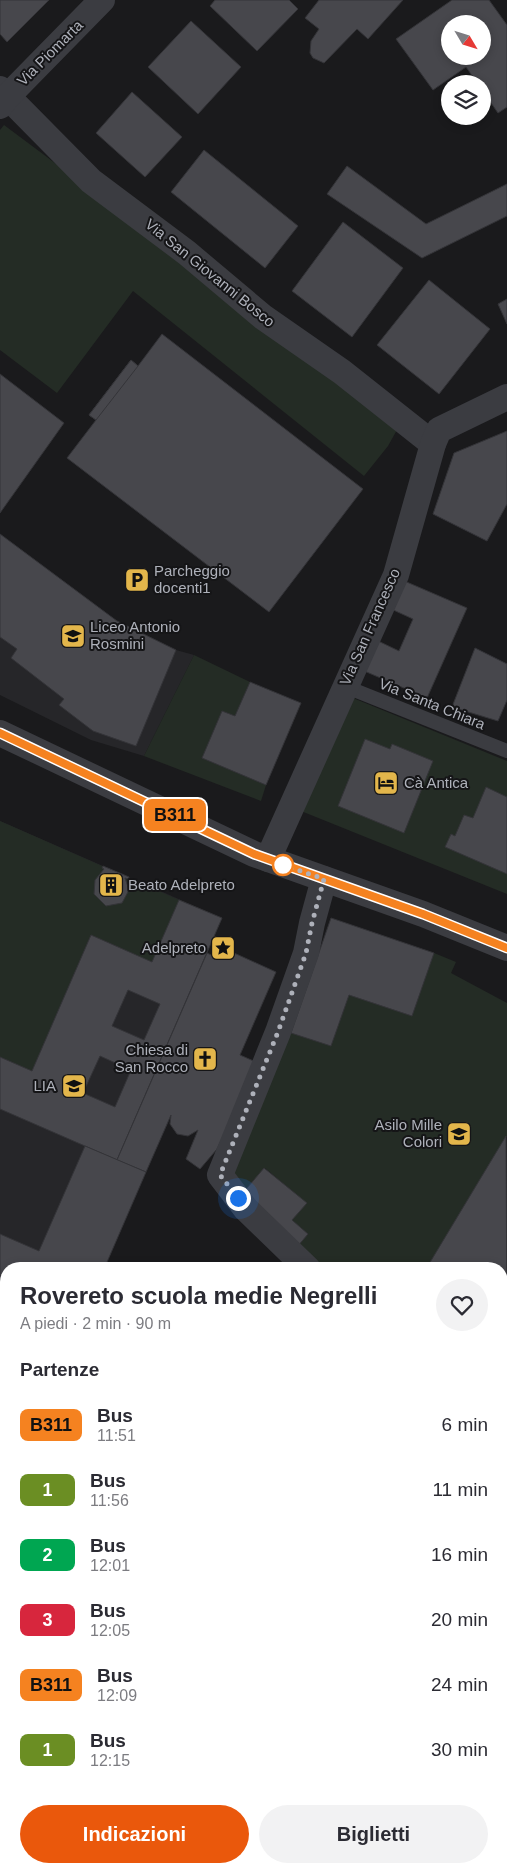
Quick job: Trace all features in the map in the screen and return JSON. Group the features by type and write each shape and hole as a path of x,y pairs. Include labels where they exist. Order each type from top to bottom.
{"street":[{"name":"Via Piomarta","path":"3,97 102,0"},
{"name":"Via San Giovanni Bosco","path":"3,97 91,181 187,253 263,317 342,372 433,444"},
{"name":"Via San Francesco","path":"268,859 344,686 396,575 433,444 440,430 507,397"},
{"path":"0,733 268,859 423,914 507,948"},
{"path":"301,1262 246,1209 220,1175 278,1032 306,953 324,879"}],"lane":[{"name":"Via Santa Chiara","path":"344,686 507,751"}],"shaded area":[{"path":"4,125 217,284 398,428 388,446 364,476 133,291 57,393 0,350 0,130"},
{"name":"Liceo Antonio Rosmini","path":"0,534 117,621 176,650 194,655 144,756 91,740 0,695"},
{"path":"194,655 250,682 235,716 222,711 202,758 266,785 261,801 144,756"},
{"path":"348,696 507,761 507,894 301,811"},
{"name":"LIA","path":"0,821 222,918 117,1159 146,1172 107,1262 0,1262"},
{"path":"0,821 179,900 152,962 91,935 32,1071 0,1057"},
{"path":"434,953 456,962 451,973 507,1003 507,1136 430,1262 312,1262 297,1247 308,1234 292,1220 306,1203 265,1168 242,1194 226,1174 291,1033 331,1046 349,995 412,1016"}],"building":[{"path":"0,0 49,0 7,42 0,34"},
{"path":"215,0 289,0 298,9 257,51 210,6"},
{"path":"319,0 403,0 368,39 357,29 324,63 313,58 310,53 311,41 319,29 305,18"},
{"path":"452,0 489,0 507,25 507,107 498,113 491,103 491,75 472,75 466,67 455,75 441,75 441,84 433,90 396,39"},
{"path":"191,21 241,67 198,114 148,67"},
{"path":"132,92 182,137 145,177 96,133"},
{"path":"204,150 298,226 265,268 171,192"},
{"path":"347,166 426,224 507,184 507,216 422,258 327,194"},
{"path":"343,222 403,268 352,337 292,291"},
{"path":"429,280 490,329 439,394 377,345"},
{"path":"507,299 507,324 498,304"},
{"path":"162,334 363,489 269,612 67,458 96,420 89,415 131,360 138,366"},
{"path":"131,360 138,366 96,420 89,415"},
{"path":"0,374 64,423 0,513"},
{"path":"507,431 507,504 487,541 433,514 454,453"},
{"name":"Liceo Antonio Rosmini","path":"0,534 117,621 176,650 136,746 93,731 59,705 64,699 11,658 17,649 0,637"},
{"path":"402,580 467,608 427,698 362,670 376,640 399,651 413,619 389,608"},
{"path":"475,648 507,664 507,700 498,721 452,707"},
{"path":"250,682 301,703 266,785 202,758 222,711 235,716"},
{"name":"Cà Antica","path":"365,739 390,749 392,744 433,761 404,833 338,806"},
{"path":"486,787 507,797 507,874 445,847 451,834 455,836 464,815 473,818"},
{"name":"Beato Adelpreto","path":"103,866 129,877 128,879 125,878 129,890 122,903 106,906 94,894 95,880 104,869 102,868"},
{"path":"179,900 222,918 117,1160 0,1109 0,1057 32,1071 91,935 152,962","holes":["128,990 160,1004 144,1040 112,1026","100,1056 131,1070 115,1107 83,1093"]},
{"path":"331,918 434,953 412,1016 349,995 331,1046 291,1033"},
{"name":"Chiesa di San Rocco","path":"223,948 276,972 240,1055 258,1063 217,1149 200,1169 186,1159 198,1130 188,1136 177,1134 170,1124 171,1115 146,1172 117,1160 207,953 218,958"},
{"path":"506,1136 507,1262 430,1262"},
{"path":"85,1146 146,1172 107,1262 0,1262 0,1234 39,1251"},
{"path":"264,1168 307,1203 292,1220 308,1234 297,1247 242,1194"}],"bus line":[{"name":"B311","path":"0,733 254,854 423,914 507,948"}],"place":[{"name":"Parcheggio docenti1","path":"137,580"},
{"name":"Liceo Antonio Rosmini","path":"73,636"},
{"name":"Cà Antica","path":"386,783"},
{"name":"Beato Adelpreto","path":"111,885"},
{"name":"Adelpreto","path":"223,948"},
{"name":"Chiesa di San Rocco","path":"205,1059"},
{"name":"LIA","path":"74,1086"},
{"name":"Asilo Mille Colori","path":"459,1134"}],"route":[{"path":"238,1198 220,1175 278,1032 306,953 324,879 283,865"}]}
